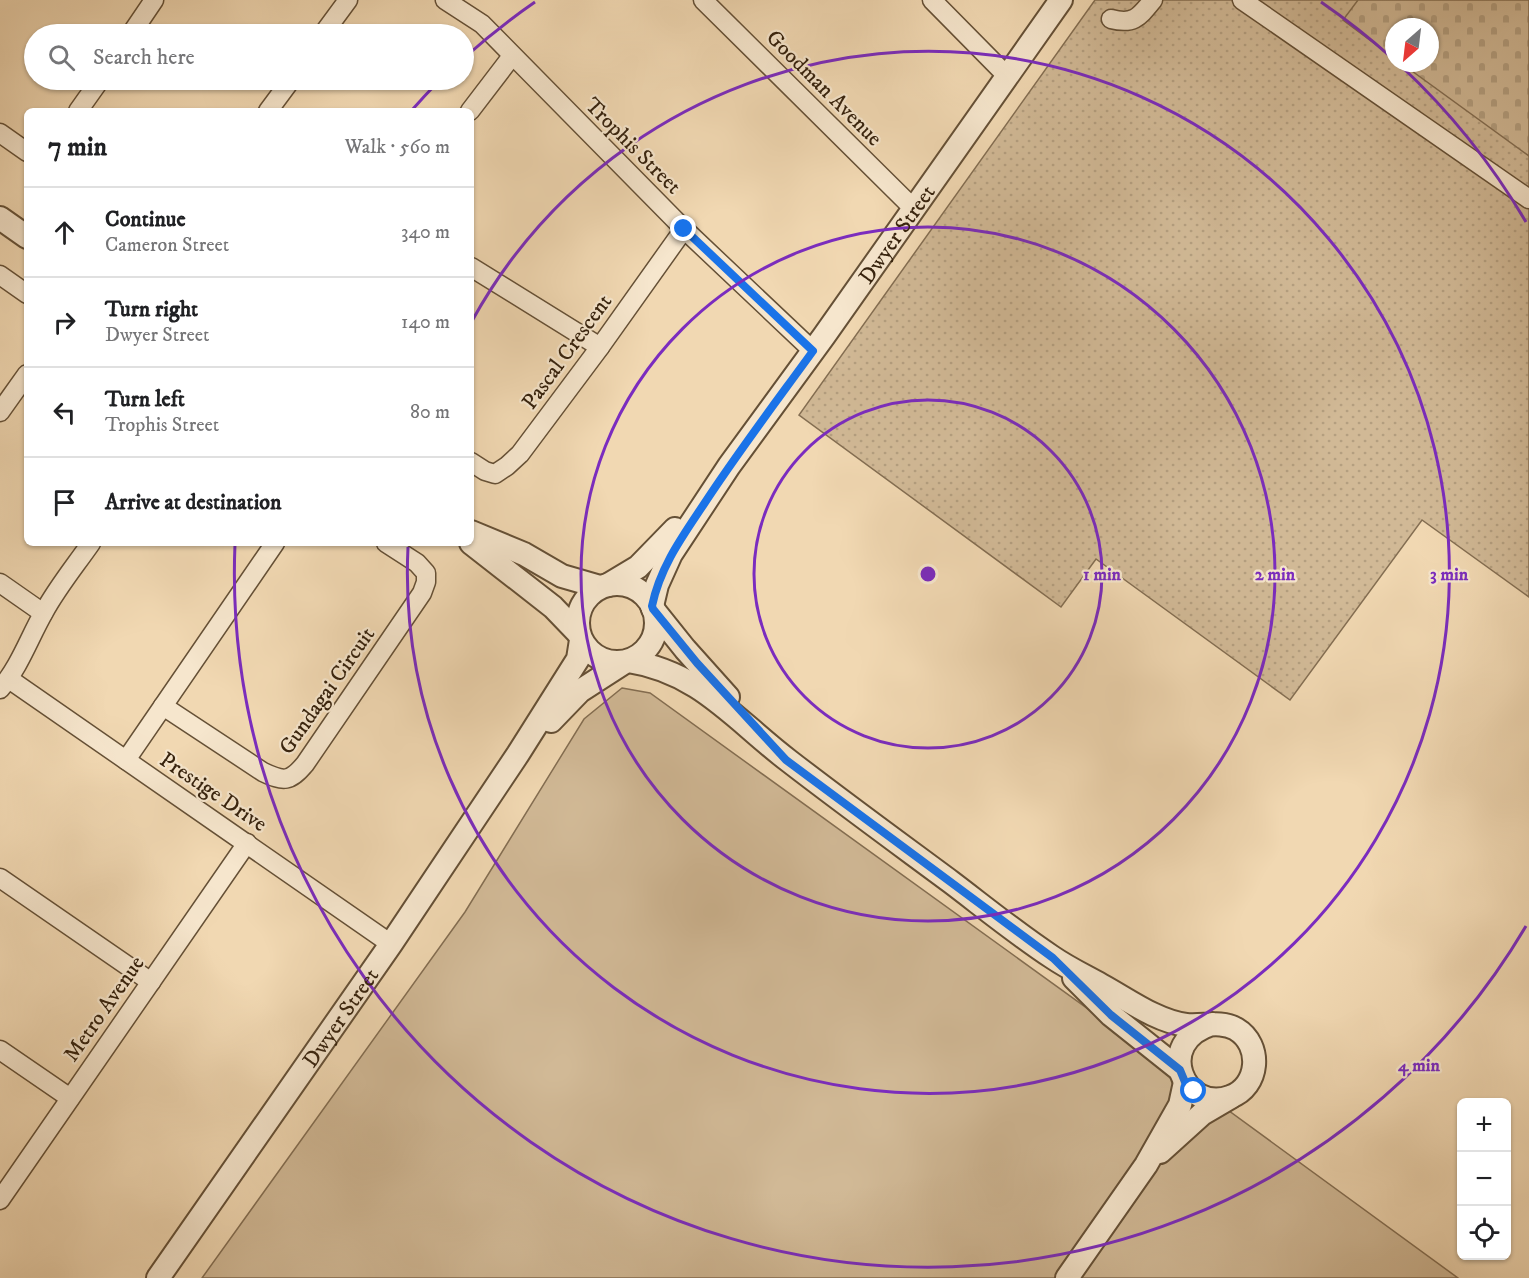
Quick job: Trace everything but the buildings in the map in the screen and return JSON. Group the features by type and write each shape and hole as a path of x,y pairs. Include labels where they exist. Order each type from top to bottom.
{"street":[{"path":"138,24 154,0"},
{"path":"330,24 348,0"},
{"name":"Trophis Street","path":"445,0 482,24 684,229 813,351"},
{"name":"Goodman Avenue","path":"703,0 914,209"},
{"path":"932,0 1007,76"},
{"name":"Dwyer Street","path":"653,608 657,585 671,554 729,466 1061,0"},
{"path":"1111,19 1123,22 1132,21 1153,0"},
{"path":"1242,0 1529,199"},
{"path":"472,108 512,56"},
{"path":"80,108 93,90"},
{"path":"270,108 284,90"},
{"path":"0,133 24,150"},
{"path":"0,218 24,235"},
{"name":"Pascal Crescent","path":"474,464 495,474 520,454 684,229"},
{"path":"474,269 600,347"},
{"path":"0,275 24,292"},
{"path":"0,412 24,378"},
{"name":"Dwyer Street","path":"604,586 638,567 668,538 729,466"},
{"path":"474,533 524,554 562,576 604,586 621,584 634,588 645,596 697,663 786,760"},
{"path":"474,545 554,607 580,637 587,649 604,661 626,661 651,665 687,680 713,697 786,760 1053,958 1159,1017 1186,1025 1225,1024 1246,1037 1255,1059 1248,1082 1236,1094 1203,1114 1146,1165"},
{"path":"4,684 43,613 89,546"},
{"path":"126,760 272,546"},
{"name":"Gundagai Circuit","path":"163,706 263,772 280,780 297,774 415,603 426,582 426,573 417,563 391,546"},
{"path":"0,583 43,613"},
{"path":"580,637 579,611 591,593 604,586"},
{"path":"626,661 638,657 652,640 656,619 653,608"},
{"name":"Dwyer Street","path":"158,1278 390,944 518,754 578,659 580,637"},
{"name":"Dwyer Street","path":"518,754 580,691 626,661"},
{"name":"Prestige Drive","path":"4,684 126,760 390,944"},
{"name":"Metro Avenue","path":"0,1200 247,843"},
{"path":"0,878 151,982"},
{"path":"1053,958 1111,1015 1183,1076 1194,1091 1205,1097 1217,1099 1236,1094"},
{"path":"1068,1278 1146,1165 1180,1105 1183,1076 1179,1058 1183,1046 1190,1035 1212,1024"},
{"path":"0,1050 70,1098"}],"green space":[{"path":"1095,0 1529,0 1529,597 1422,520 1290,700 1096,559 1061,607 799,415"},
{"path":"1358,0 1529,0 1529,156 1413,72 1439,72 1439,18 1385,18 1385,51 1343,20"},
{"path":"622,688 650,693 1458,1278 202,1278 465,912 584,719"}],"route":[{"path":"684,229 813,351 729,466 671,554 657,585 653,609 697,663 786,760 1053,958 1111,1015 1180,1070 1185,1082 1194,1091"}]}
